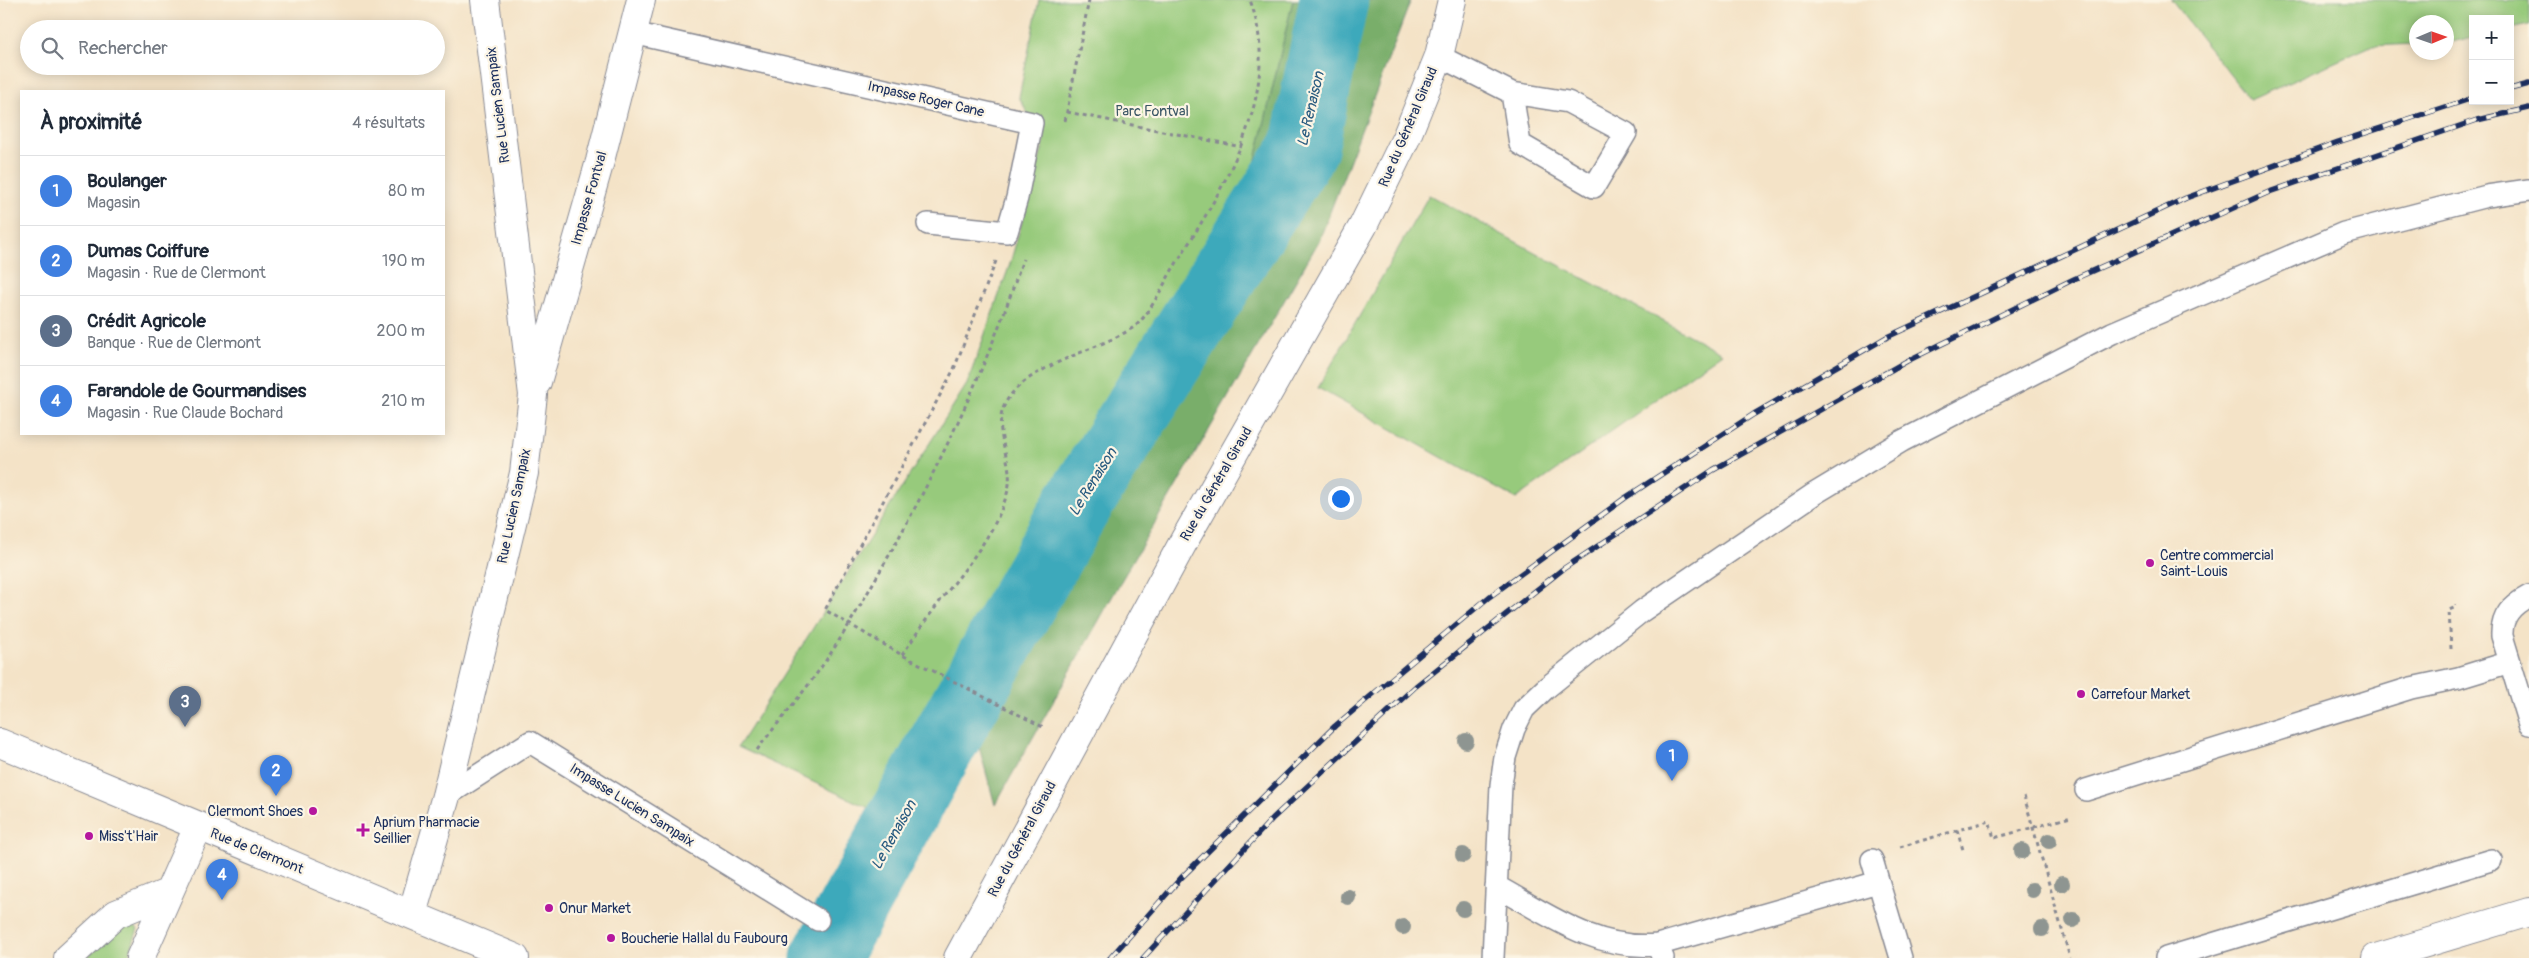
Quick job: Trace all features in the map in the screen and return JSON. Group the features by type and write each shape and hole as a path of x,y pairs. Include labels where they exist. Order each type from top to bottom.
{"street":[{"name":"Rue Lucien Sampaix","path":"412,914 446,796 524,473 533,395 485,0"},
{"name":"Impasse Fontval","path":"533,395 600,161 641,0"},
{"name":"Rue du Général Giraud","path":"958,958 1180,547 1363,226 1406,138 1439,56 1452,0"},
{"name":"Rue de Clermont","path":"0,743 515,958"},
{"path":"140,958 198,827"},
{"path":"68,958 116,914 168,893"},
{"path":"2376,958 2529,912"}],"lane":[{"name":"Impasse Roger Cane","path":"632,34 1032,123 1017,198 1007,232"},
{"path":"1439,56 1512,93 1568,102 1626,133 1594,188 1520,144 1512,93"},
{"path":"1496,957 1496,886 1501,785 1505,757 1514,729 1524,709 1544,689 1642,611 1806,500 1902,441 2112,333 2344,233 2487,196 2529,190"},
{"path":"928,224 1007,232"},
{"path":"2529,596 2510,609 2502,626 2502,636 2529,724"},
{"path":"2086,790 2411,688 2458,678 2510,662"},
{"name":"Impasse Lucien Sampaix","path":"446,796 530,742 818,920"},
{"path":"1872,860 1901,958"},
{"path":"2166,958 2491,860"},
{"path":"1496,886 1586,936 1616,944 1660,951 1878,882"}],"path":[{"path":"1062,129 1089,0"},
{"path":"902,655 931,612 956,581 998,518 1010,480 1001,435 1000,419 1004,404 1014,390 1032,376 1135,326 1189,244 1242,147 1254,104 1260,72 1258,21 1250,0"},
{"path":"1067,112 1242,147"},
{"path":"1007,232 954,369 825,610 902,655 1017,714"},
{"path":"757,750 822,667 850,624 921,498 964,409 1012,292 1025,254"},
{"path":"2024,796 2070,958"},
{"path":"1957,830 1964,853"}],"green space":[{"name":"Parc Fontval","path":"1039,0 1293,0 1254,168 955,660 884,815 738,747 967,384 1010,264 1044,143 1019,97"},
{"path":"1293,0 1411,0 1319,241 1120,583 995,805 955,660 1254,168"},
{"path":"2171,0 2529,0 2529,25 2514,28 2514,15 2469,15 2469,38 2454,41 2454,15 2409,15 2409,44 2371,46 2250,100"},
{"path":"1429,195 1722,353 1516,499 1318,388"},
{"path":"128,922 138,929 128,958 86,958"}],"waterway":[{"name":"Le Renaison","path":"825,958 931,764 1075,509 1304,148 1334,0"}],"railway":[{"path":"2514,88 2529,84"},
{"path":"1110,958 1181,878 1335,726 1489,597 1625,498 1754,414 1887,337 2186,198 2338,142 2469,99"},
{"path":"1143,958 1273,818 1416,686 1563,569 1713,470 1907,361 2074,279 2269,192 2477,120 2529,108"}],"place":[{"name":"Centre commercial Saint-Louis","path":"2150,563"},
{"name":"Carrefour Market","path":"2081,694"},
{"name":"Crédit Agricole","path":"185,727"},
{"name":"Boulanger","path":"1672,781"},
{"name":"Dumas Coiffure","path":"276,796"},
{"name":"Clermont Shoes","path":"313,811"},
{"name":"Aprium Pharmacie Seillier","path":"363,830"},
{"name":"Miss't'Hair","path":"89,836"},
{"name":"Farandole de Gourmandises","path":"222,900"},
{"name":"Onur Market","path":"549,908"},
{"name":"Boucherie Hallal du Faubourg","path":"611,938"}]}
